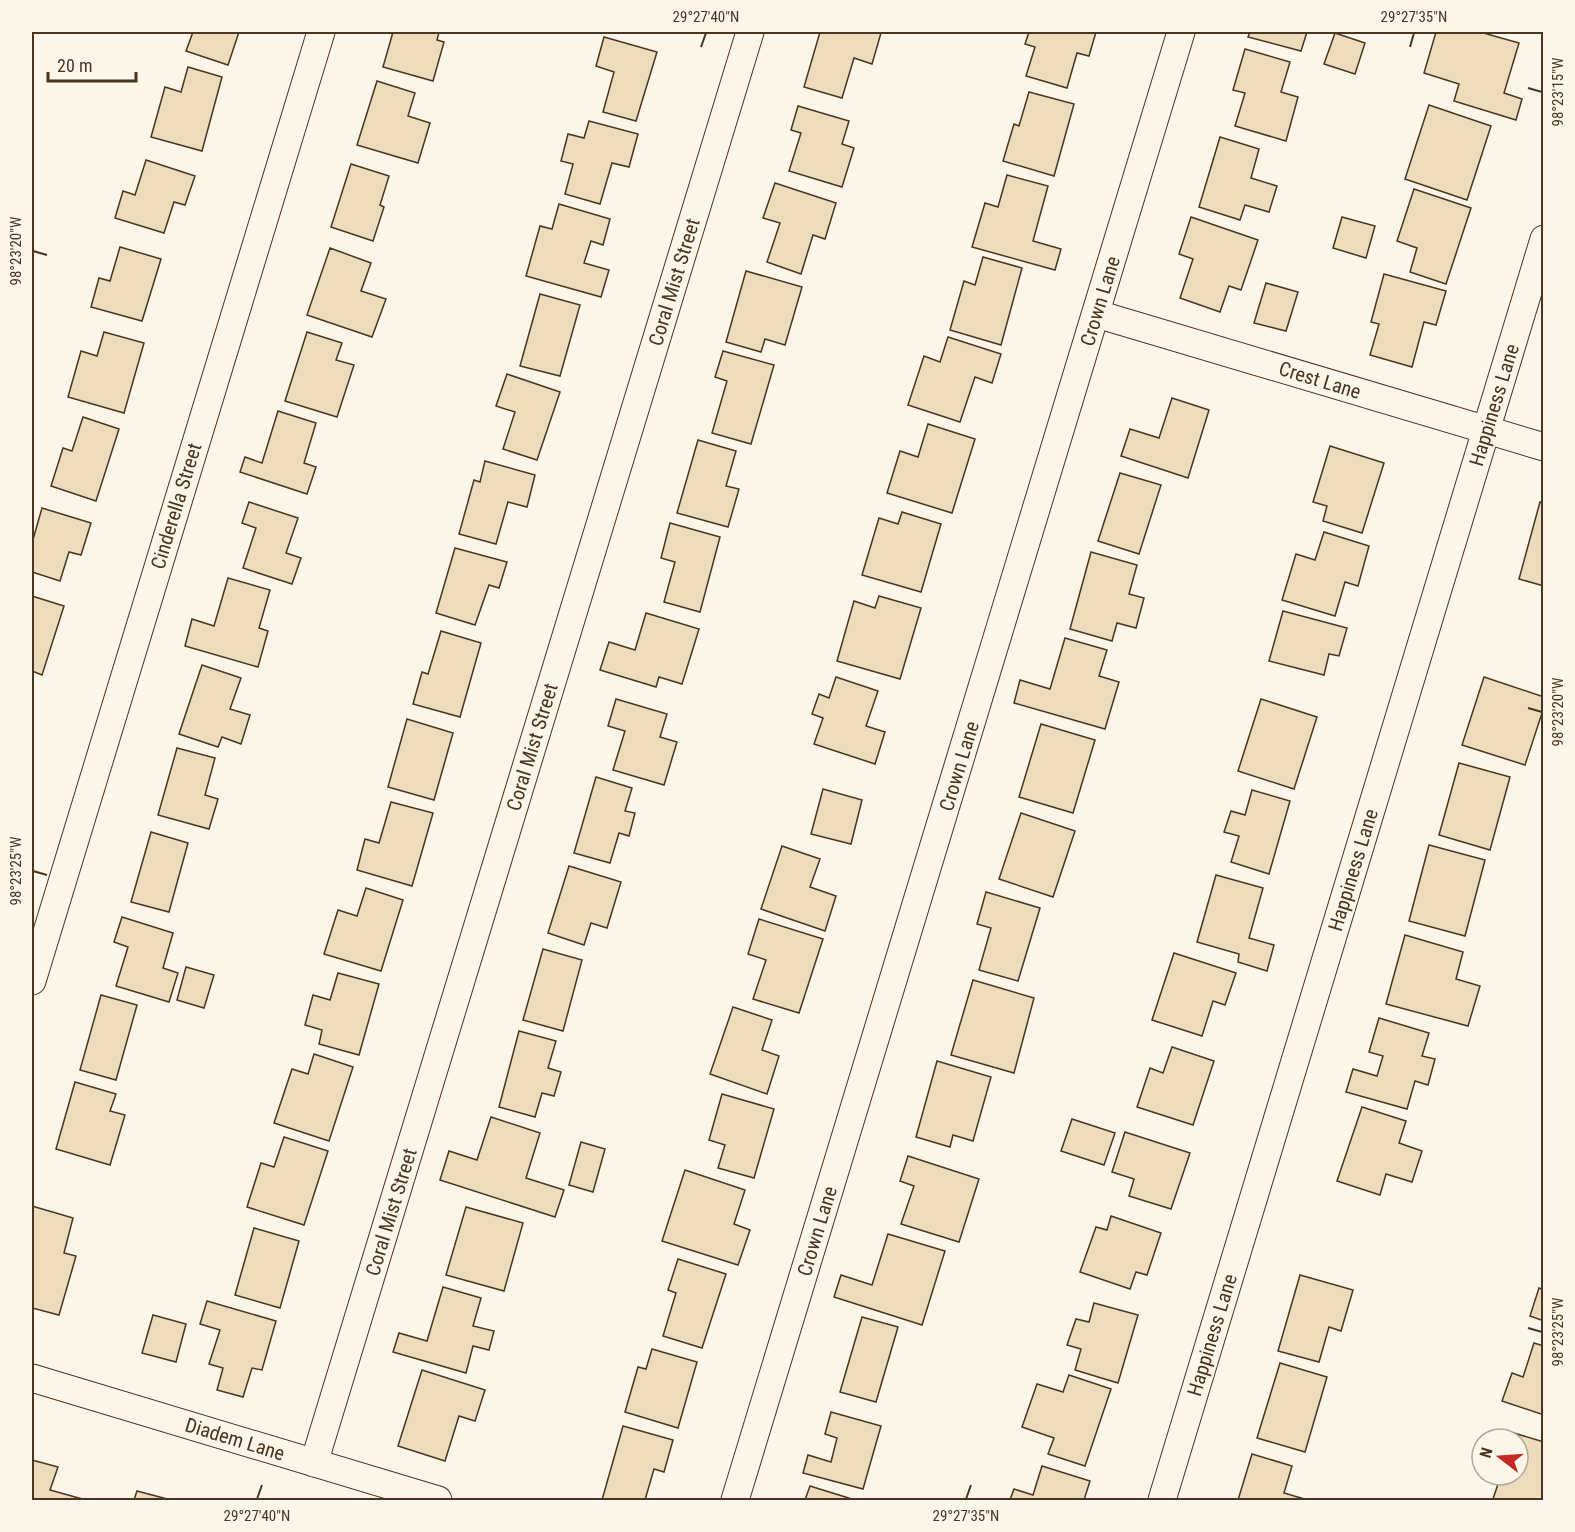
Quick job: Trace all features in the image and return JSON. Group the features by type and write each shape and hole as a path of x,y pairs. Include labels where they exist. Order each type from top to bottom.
{"street":[{"name":"Cinderella Street","path":"32,981 321,32"},
{"name":"Coral Mist Street","path":"314,1463 750,32"},
{"name":"Crown Lane","path":"735,1500 1181,32"},
{"name":"Happiness Lane","path":"1162,1500 1544,239"},
{"name":"Crest Lane","path":"1096,314 1544,447"},
{"name":"Diadem Lane","path":"32,1378 438,1500"}],"building":[{"path":"193,32 239,32 228,65 186,51"},
{"path":"393,32 439,32 437,40 444,42 433,81 383,67"},
{"path":"820,32 881,33 872,64 854,58 842,98 804,87"},
{"path":"1029,32 1096,32 1089,56 1077,53 1067,88 1026,76 1035,47 1025,44"},
{"path":"1250,32 1307,32 1301,51 1248,37"},
{"path":"1436,32 1480,32 1519,43 1504,93 1522,99 1516,120 1454,101 1459,84 1424,73"},
{"path":"1335,33 1365,43 1355,74 1324,64"},
{"path":"604,37 657,52 636,121 603,112 614,72 596,66"},
{"path":"1245,49 1290,62 1281,92 1298,97 1286,141 1235,126 1245,93 1233,90"},
{"path":"188,67 222,77 202,151 151,137 165,87 181,92"},
{"path":"377,81 415,93 408,116 430,123 418,163 357,145"},
{"path":"1029,92 1074,104 1054,176 1003,161 1014,124 1019,126"},
{"path":"1429,105 1491,126 1467,200 1405,179"},
{"path":"798,106 849,121 842,144 854,148 842,187 789,171 801,133 791,130"},
{"path":"589,121 638,134 629,167 612,163 600,204 565,194 573,164 561,161 568,134 584,138"},
{"path":"1220,137 1259,149 1251,178 1277,186 1269,212 1245,205 1240,220 1199,207"},
{"path":"146,160 195,176 185,205 174,202 164,233 115,218 123,191 135,195"},
{"path":"351,164 389,176 380,205 384,207 373,241 331,227"},
{"path":"1007,175 1048,186 1033,241 1061,249 1055,270 972,247 985,203 998,207"},
{"path":"775,183 836,203 825,239 813,235 801,274 767,262 780,223 763,218"},
{"path":"1414,189 1471,208 1446,284 1410,272 1417,248 1397,241"},
{"path":"559,204 610,219 603,245 591,241 584,263 609,270 601,297 526,276 540,226 552,229"},
{"path":"1191,217 1258,240 1241,290 1229,286 1220,312 1180,298 1193,259 1179,254"},
{"path":"1342,217 1375,226 1366,258 1333,248"},
{"path":"120,247 161,259 142,321 91,307 99,278 110,281"},
{"path":"330,248 371,263 361,291 386,299 372,337 307,315"},
{"path":"983,257 1022,268 1001,345 950,330 964,281 975,285"},
{"path":"746,271 802,287 785,345 765,339 761,352 726,342"},
{"path":"1384,274 1446,291 1436,325 1424,322 1412,367 1370,355 1379,324 1371,322"},
{"path":"1266,283 1298,292 1286,331 1254,323"},
{"path":"540,294 580,305 560,376 520,366"},
{"path":"104,332 144,343 124,413 68,397 81,351 97,356"},
{"path":"307,332 342,343 336,360 354,365 337,417 285,401"},
{"path":"948,337 1001,354 992,383 975,377 960,422 908,405 924,356 940,362"},
{"path":"723,351 774,365 751,444 712,433 727,381 715,377"},
{"path":"507,374 560,392 537,460 503,449 515,412 496,406"},
{"path":"1172,398 1209,410 1188,478 1121,456 1130,429 1159,438"},
{"path":"278,411 316,423 304,463 316,467 307,494 240,472 245,457 262,463"},
{"path":"83,417 119,429 96,501 51,486 63,448 72,451"},
{"path":"928,424 975,439 952,513 887,493 900,451 918,457"},
{"path":"698,440 736,451 726,486 739,489 728,527 677,513"},
{"path":"1330,446 1384,463 1362,533 1323,521 1327,506 1313,502"},
{"path":"485,461 535,475 527,507 508,502 496,544 459,534 474,480 480,482"},
{"path":"1120,473 1161,485 1139,554 1098,541"},
{"path":"249,502 298,518 286,553 301,558 292,584 243,568 256,528 242,523"},
{"path":"1540,502 1544,503 1544,586 1519,579"},
{"path":"42,508 91,523 81,555 69,552 60,581 32,572 32,543"},
{"path":"902,512 941,524 921,592 862,575 879,518 898,524"},
{"path":"670,523 720,537 700,612 664,602 675,562 661,558"},
{"path":"1324,532 1369,546 1358,586 1345,582 1335,616 1282,600 1296,554 1315,560"},
{"path":"455,548 507,562 499,588 489,585 475,625 436,613"},
{"path":"1091,552 1137,565 1129,594 1144,598 1136,628 1117,623 1112,641 1070,629"},
{"path":"228,578 270,590 259,628 268,631 258,667 185,646 192,619 214,626"},
{"path":"32,596 64,606 42,675 32,671"},
{"path":"879,596 921,608 900,679 837,661 854,601 875,608"},
{"path":"1283,611 1347,628 1339,656 1329,654 1324,675 1269,661"},
{"path":"646,613 699,629 682,684 659,677 656,687 600,670 609,642 635,650"},
{"path":"441,631 481,643 460,717 413,704 422,672 428,674"},
{"path":"1065,638 1107,650 1099,676 1119,682 1105,729 1014,703 1020,680 1050,689"},
{"path":"202,665 241,678 230,709 250,715 241,744 222,737 218,747 179,734"},
{"path":"836,677 878,691 866,726 885,732 875,764 814,744 823,718 812,714 819,694 829,698"},
{"path":"1484,677 1544,697 1544,707 1525,765 1462,745"},
{"path":"616,699 667,714 660,737 677,742 664,785 613,770 625,731 608,726"},
{"path":"1261,699 1317,717 1294,789 1238,771"},
{"path":"407,719 453,733 434,800 388,787"},
{"path":"1041,724 1095,740 1073,813 1019,797"},
{"path":"177,748 215,758 205,795 218,799 209,829 158,815"},
{"path":"1459,763 1510,777 1490,850 1439,835"},
{"path":"596,777 632,788 625,811 635,813 629,836 619,833 610,863 574,853"},
{"path":"823,789 862,800 851,844 811,834"},
{"path":"1252,790 1290,801 1269,874 1231,862 1239,836 1224,832 1231,811 1245,815"},
{"path":"391,802 433,813 412,886 357,870 365,839 379,843"},
{"path":"1021,813 1075,831 1053,897 999,879"},
{"path":"151,832 188,843 169,912 131,902"},
{"path":"1429,845 1485,860 1465,936 1409,921"},
{"path":"782,846 820,859 810,887 836,896 825,931 761,909"},
{"path":"569,866 621,882 607,928 591,923 584,945 548,933"},
{"path":"1216,875 1263,888 1249,938 1274,945 1267,971 1238,962 1239,954 1197,942"},
{"path":"366,888 403,900 381,971 324,954 338,910 357,916"},
{"path":"986,892 1040,908 1018,981 979,970 991,928 977,924"},
{"path":"122,917 173,933 163,968 178,973 169,1002 116,986 128,947 114,942"},
{"path":"759,919 823,939 799,1013 753,999 766,960 748,954"},
{"path":"1405,935 1463,952 1456,979 1480,986 1468,1026 1386,1004"},
{"path":"543,949 582,960 563,1031 523,1020"},
{"path":"1174,953 1236,973 1225,1005 1213,1001 1202,1036 1152,1020"},
{"path":"186,967 214,975 204,1008 177,1000"},
{"path":"338,973 379,984 359,1055 319,1044 322,1030 305,1025 313,995 330,1000"},
{"path":"973,980 1034,998 1014,1073 951,1055"},
{"path":"101,995 137,1005 116,1080 80,1070"},
{"path":"733,1007 772,1020 762,1050 779,1056 767,1094 710,1074"},
{"path":"1379,1018 1429,1033 1422,1056 1435,1059 1428,1085 1415,1081 1407,1109 1346,1092 1353,1069 1377,1076 1383,1056 1369,1052"},
{"path":"519,1031 556,1041 548,1068 561,1072 554,1096 542,1093 535,1117 499,1107"},
{"path":"1172,1047 1214,1061 1193,1125 1137,1107 1150,1068 1163,1073"},
{"path":"314,1054 353,1067 329,1141 274,1123 292,1069 308,1074"},
{"path":"937,1061 991,1077 973,1141 953,1135 950,1147 916,1137"},
{"path":"75,1082 116,1094 110,1111 125,1115 110,1165 56,1149"},
{"path":"722,1094 774,1109 754,1178 718,1168 725,1145 709,1140"},
{"path":"1362,1107 1406,1121 1399,1143 1422,1151 1412,1182 1386,1174 1380,1195 1337,1181"},
{"path":"491,1117 540,1133 526,1178 564,1190 555,1217 440,1180 449,1151 477,1160"},
{"path":"1072,1119 1115,1133 1104,1165 1061,1151"},
{"path":"1125,1132 1190,1153 1171,1209 1129,1196 1134,1179 1112,1172"},
{"path":"284,1137 328,1151 304,1225 247,1207 261,1163 274,1167"},
{"path":"581,1142 605,1149 593,1192 569,1185"},
{"path":"908,1156 979,1179 959,1242 901,1224 914,1186 900,1181"},
{"path":"685,1170 745,1190 734,1224 750,1230 738,1265 662,1241"},
{"path":"32,1206 73,1218 64,1253 76,1256 59,1315 32,1308"},
{"path":"466,1207 523,1223 504,1291 446,1275"},
{"path":"1111,1216 1161,1233 1147,1275 1136,1272 1130,1289 1080,1272 1096,1227 1107,1230"},
{"path":"254,1228 299,1241 280,1308 235,1295"},
{"path":"888,1234 945,1251 922,1325 834,1297 841,1275 872,1285"},
{"path":"678,1259 726,1274 702,1348 663,1336 676,1293 668,1290"},
{"path":"1300,1275 1353,1290 1341,1331 1329,1327 1319,1362 1278,1351"},
{"path":"443,1287 481,1298 473,1326 494,1331 489,1350 473,1346 466,1373 393,1352 399,1333 427,1341"},
{"path":"1539,1288 1544,1290 1544,1321 1530,1316"},
{"path":"207,1301 276,1321 262,1370 252,1368 243,1397 217,1390 223,1368 209,1364 220,1330 200,1324"},
{"path":"1094,1303 1138,1315 1118,1383 1075,1370 1081,1349 1067,1345 1076,1319 1089,1322"},
{"path":"153,1315 186,1324 176,1362 142,1353"},
{"path":"862,1317 898,1327 876,1402 840,1392"},
{"path":"1534,1343 1544,1346 1544,1415 1502,1401 1512,1373 1523,1377"},
{"path":"652,1349 697,1362 678,1428 625,1412 638,1367 646,1369"},
{"path":"1280,1363 1327,1377 1305,1452 1257,1438"},
{"path":"422,1370 485,1390 475,1421 459,1416 445,1461 398,1446"},
{"path":"1069,1375 1111,1389 1085,1466 1048,1454 1054,1438 1022,1427 1037,1384 1063,1392"},
{"path":"831,1412 881,1426 863,1489 803,1473 808,1455 831,1462 837,1438 825,1434"},
{"path":"623,1426 673,1440 664,1472 654,1469 645,1500 602,1500"},
{"path":"1530,1438 1544,1442 1544,1500 1493,1499 1497,1487 1530,1487"},
{"path":"1252,1454 1292,1466 1284,1493 1308,1500 1238,1500"},
{"path":"32,1460 58,1467 50,1490 86,1500 32,1500"},
{"path":"1042,1466 1090,1481 1084,1500 1010,1500 1014,1489 1033,1495"},
{"path":"810,1486 855,1500 805,1500"},
{"path":"137,1491 171,1500 134,1500"}]}
